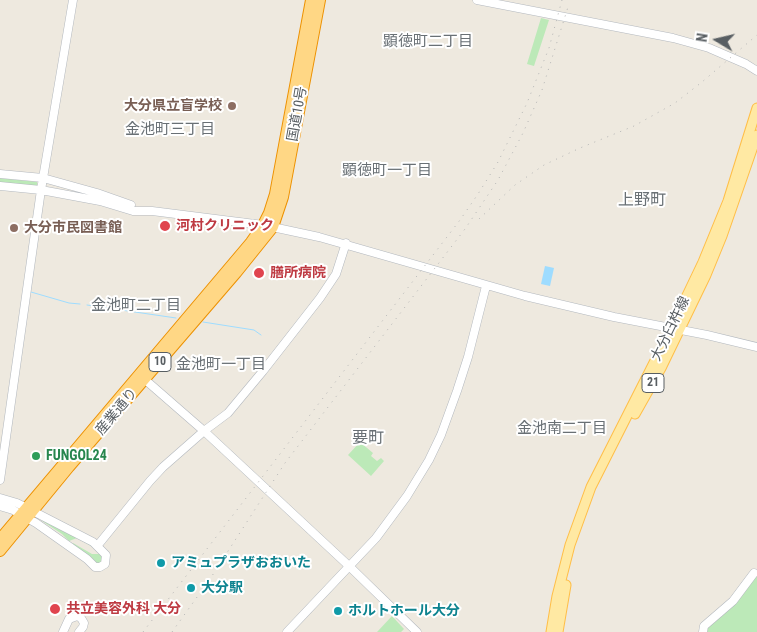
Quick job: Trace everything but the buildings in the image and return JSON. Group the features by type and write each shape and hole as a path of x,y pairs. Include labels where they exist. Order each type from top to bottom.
{"highway":[{"name":"国道10号","path":"268,226 311,0"},
{"name":"国道10号","path":"268,226 283,197 320,0"},
{"name":"産業通り","path":"0,551 27,513 141,377 236,273 268,226"},
{"name":"産業通り","path":"0,539 27,513"}],"main road":[{"name":"大分臼杵線","path":"558,632 570,564 588,511 610,460 655,379 728,201 757,108"},
{"name":"大分臼杵線","path":"551,632 568,554 591,487 675,330 722,236 757,135"}],"street":[{"path":"0,480 41,190 73,0"},
{"path":"477,0 675,38 709,48 746,64 757,71"},
{"path":"0,174 43,178 152,211"},
{"path":"0,186 41,190 100,201 133,211 152,211 268,226 346,243 486,286 614,317 757,347"},
{"path":"98,545 163,467 228,413 320,298 336,274 346,243"},
{"path":"287,632 376,538 407,496 429,460 441,435 468,358 486,286"},
{"path":"141,377 204,431 417,632"},
{"path":"0,498 12,501 27,513 68,545 87,559 93,566 100,568 105,564 107,558 104,551 98,545 27,513 0,506"},
{"path":"703,632 704,626 732,601 754,573"},
{"path":"63,632 69,619 74,616 79,617 84,623 83,628 79,632"}],"green space":[{"path":"541,18 549,20 534,66 527,64"},
{"path":"0,178 37,182 37,187 0,184"},
{"path":"360,442 373,453 371,456 377,461 381,458 384,461 371,476 348,455"},
{"path":"41,518 90,543 96,549 77,538 69,541 42,521"},
{"path":"73,543 92,554 102,554 104,560 99,565 73,546"},
{"path":"757,576 757,632 704,632"},
{"path":"392,616 404,629 401,632 377,632"}],"water":[{"path":"545,266 554,268 550,286 541,284"}],"waterway":[{"path":"31,292 69,303 80,304"},
{"path":"87,305 176,318"},
{"path":"203,322 254,330 261,335"}],"railway":[{"path":"143,632 478,194 498,162 527,103 549,48 562,0"},
{"path":"172,632 210,579 285,463 465,229 498,180 523,133 542,90 568,7"},
{"path":"479,219 515,185 544,165 634,126 675,103 757,35"}],"place":[{"name":"大分県立盲学校","path":"232,106"},
{"name":"河村クリニック","path":"165,226"},
{"name":"大分市民図書館","path":"14,228"},
{"name":"膳所病院","path":"259,273"},
{"name":"FUNGOL24","path":"36,456"},
{"name":"アミュプラザおおいた","path":"161,563"},
{"name":"大分駅","path":"191,588"},
{"name":"共立美容外科 大分","path":"55,609"},
{"name":"ホルトホール大分","path":"338,611"}],"district":[{"name":"顕徳町二丁目","path":"428,42"},
{"name":"金池町三丁目","path":"170,130"},
{"name":"顕徳町一丁目","path":"387,171"},
{"name":"上野町","path":"642,201"},
{"name":"金池町二丁目","path":"136,306"},
{"name":"金池町一丁目","path":"221,365"},
{"name":"金池南二丁目","path":"562,429"},
{"name":"要町","path":"368,439"}]}
